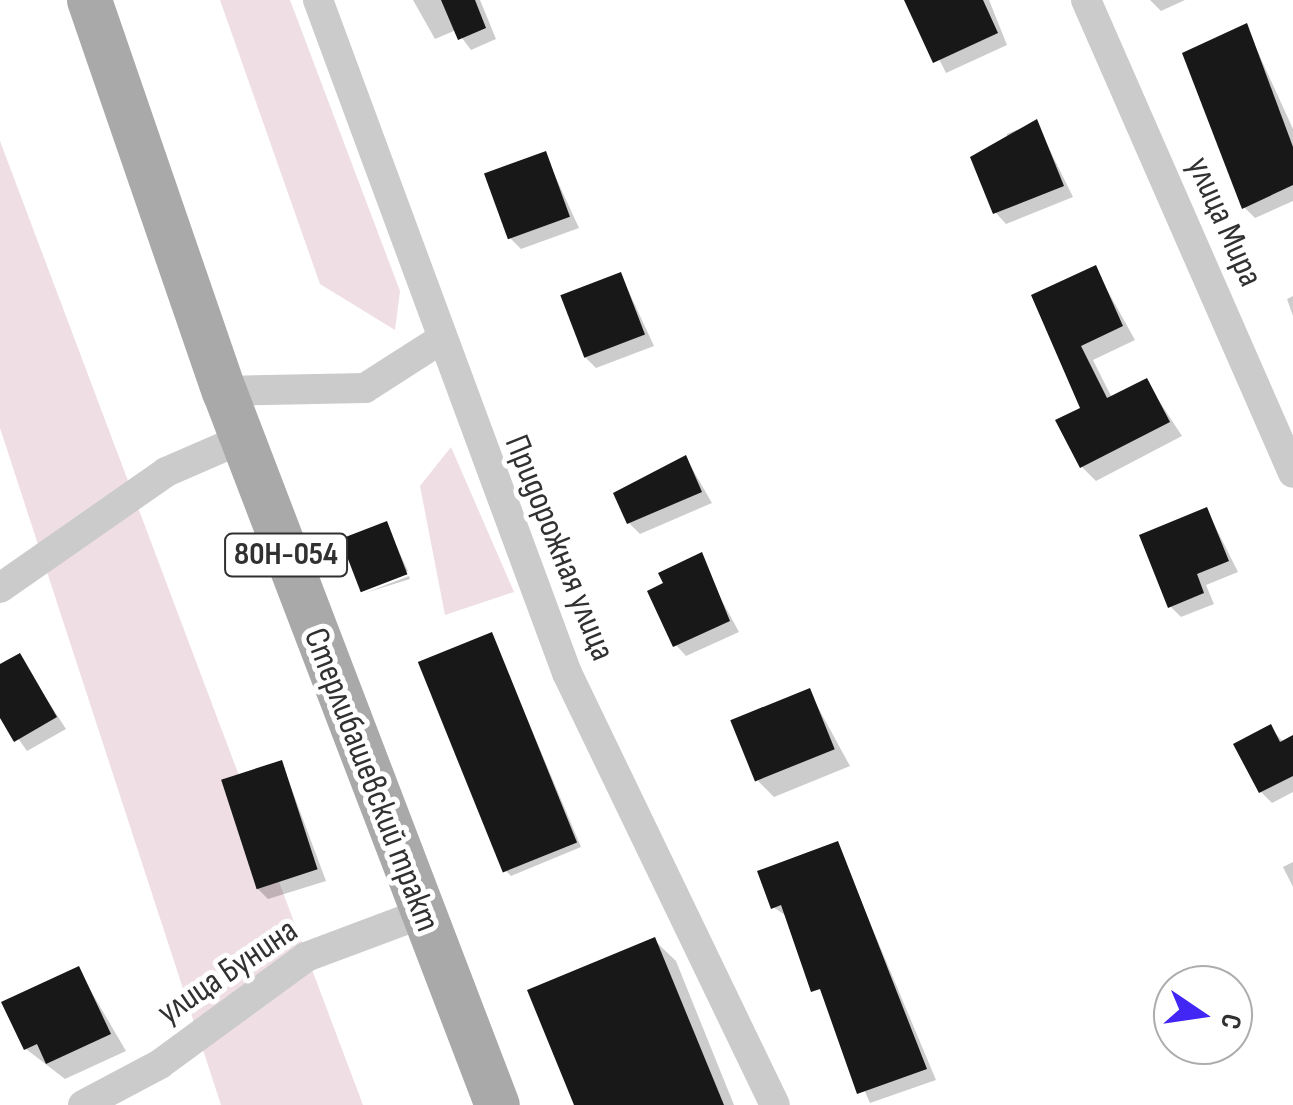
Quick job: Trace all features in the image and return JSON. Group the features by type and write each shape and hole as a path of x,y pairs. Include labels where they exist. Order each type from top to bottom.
{"main road":[{"name":"Стерлибашевский тракт","path":"89,0 224,391 420,914 497,1105"}],"street":[{"name":"Придорожная улица","path":"318,0 438,342 566,674 774,1105"},
{"name":"улица Мира","path":"1086,0 1293,473"},
{"path":"224,391 364,388 438,342"},
{"path":"0,588 166,472 242,439"},
{"name":"улица Бунина","path":"83,1105 160,1064 306,957 420,914"}],"shaded area":[{"path":"220,0 290,0 400,291 395,330 320,284"},
{"path":"0,141 363,1105 221,1105 0,428"},
{"path":"451,447 514,592 445,615 420,486"}],"building":[{"path":"441,0 475,0 486,28 458,40"},
{"path":"904,0 983,0 998,33 933,63"},
{"path":"1247,23 1293,147 1293,185 1242,209 1182,53"},
{"path":"1037,119 1064,186 993,214 970,157"},
{"path":"546,151 570,217 508,239 484,174"},
{"path":"1096,265 1123,326 1081,346 1107,398 1147,378 1170,422 1080,468 1055,420 1080,408 1031,295"},
{"path":"621,272 645,335 584,358 560,295"},
{"path":"686,455 702,492 627,524 613,493"},
{"path":"1207,507 1229,561 1197,574 1204,593 1168,608 1139,535"},
{"path":"387,521 407,574 361,592 340,539"},
{"path":"702,552 730,621 673,647 647,591 663,583 658,573"},
{"path":"492,632 577,842 503,872 418,662"},
{"path":"20,653 57,717 14,742 0,718 0,664"},
{"path":"810,688 835,749 755,781 730,720"},
{"path":"1271,724 1280,742 1293,735 1293,776 1259,793 1233,744"},
{"path":"282,760 318,869 257,889 221,780"},
{"path":"838,841 927,1069 857,1094 820,989 811,992 781,905 771,909 757,871"},
{"path":"655,937 724,1105 574,1105 527,990"},
{"path":"79,966 111,1034 46,1064 37,1044 24,1050 1,1002"}]}
